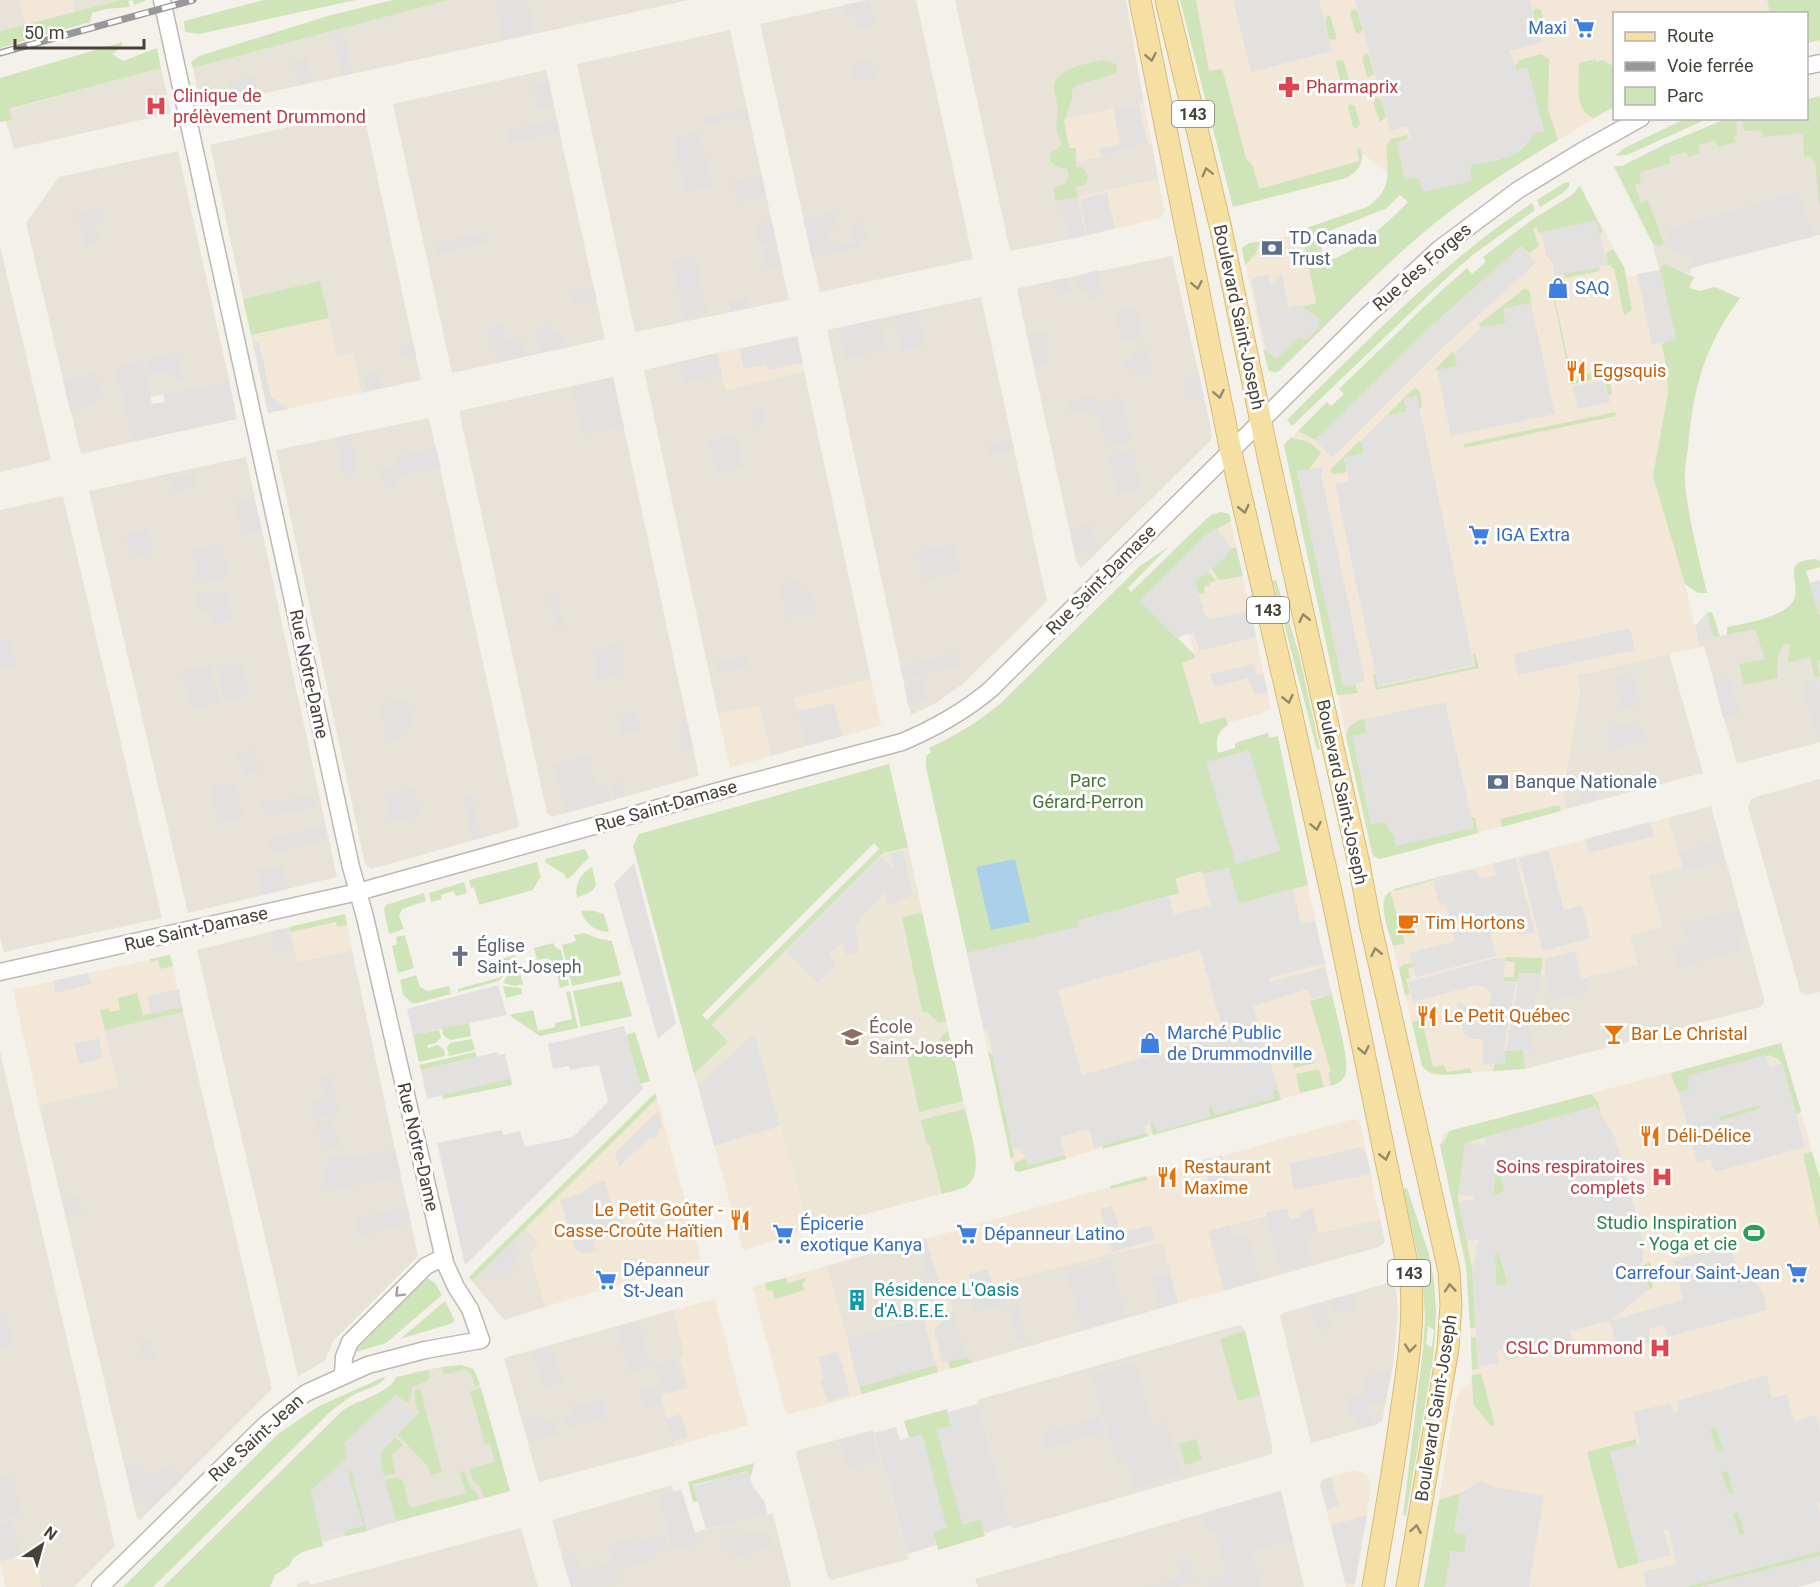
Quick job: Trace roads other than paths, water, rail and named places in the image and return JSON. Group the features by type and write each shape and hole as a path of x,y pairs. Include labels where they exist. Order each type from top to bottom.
{"main road":[{"name":"Boulevard Saint-Joseph","path":"1140,0 1230,452 1293,716 1411,1283 1413,1323 1396,1450 1373,1587"},
{"name":"Boulevard Saint-Joseph","path":"1166,0 1221,229 1370,923 1449,1271 1451,1305 1449,1337 1407,1587"}],"street":[{"name":"Rue Notre-Dame","path":"162,0 351,867 444,1257 450,1276 470,1309 481,1340"},
{"name":"Rue des Forges","path":"1230,452 1368,316 1462,231 1544,173 1637,120"},
{"name":"Rue Saint-Damase","path":"0,972 358,892 924,733 959,714 991,688 1230,452"},
{"path":"343,1375 344,1357 350,1342 426,1266 444,1257"},
{"name":"Rue Saint-Jean","path":"100,1587 281,1410 306,1393 343,1375 392,1358 481,1340"}],"water":[{"path":"1015,859 1030,922 991,930 976,867"}],"railway":[{"path":"0,53 193,0"}],"place":[{"name":"Maxi","path":"1584,28"},
{"name":"Pharmaprix","path":"1289,87"},
{"name":"Clinique de prélèvement Drummond","path":"156,106"},
{"name":"TD Canada Trust","path":"1272,248"},
{"name":"SAQ","path":"1558,288"},
{"name":"Eggsquis","path":"1576,371"},
{"name":"IGA Extra","path":"1479,535"},
{"name":"Banque Nationale","path":"1498,782"},
{"name":"Tim Hortons","path":"1408,923"},
{"name":"Église Saint-Joseph","path":"460,956"},
{"name":"Le Petit Québec","path":"1427,1016"},
{"name":"Bar Le Christal","path":"1614,1034"},
{"name":"École Saint-Joseph","path":"852,1037"},
{"name":"Marché Public de Drummodnville","path":"1150,1043"},
{"name":"Déli-Délice","path":"1650,1136"},
{"name":"Restaurant Maxime","path":"1167,1177"},
{"name":"Soins respiratoires complets","path":"1662,1177"},
{"name":"Le Petit Goûter - Casse-Croûte Haïtien","path":"740,1220"},
{"name":"Studio Inspiration - Yoga et cie","path":"1754,1233"},
{"name":"Épicerie exotique Kanya","path":"783,1234"},
{"name":"Dépanneur Latino","path":"967,1234"},
{"name":"Carrefour Saint-Jean","path":"1797,1273"},
{"name":"Dépanneur St-Jean","path":"606,1280"},
{"name":"Résidence L'Oasis d'A.B.E.E.","path":"857,1300"},
{"name":"CSLC Drummond","path":"1660,1348"}],"park label":[{"name":"Parc Gérard-Perron","path":"1088,791"}]}
